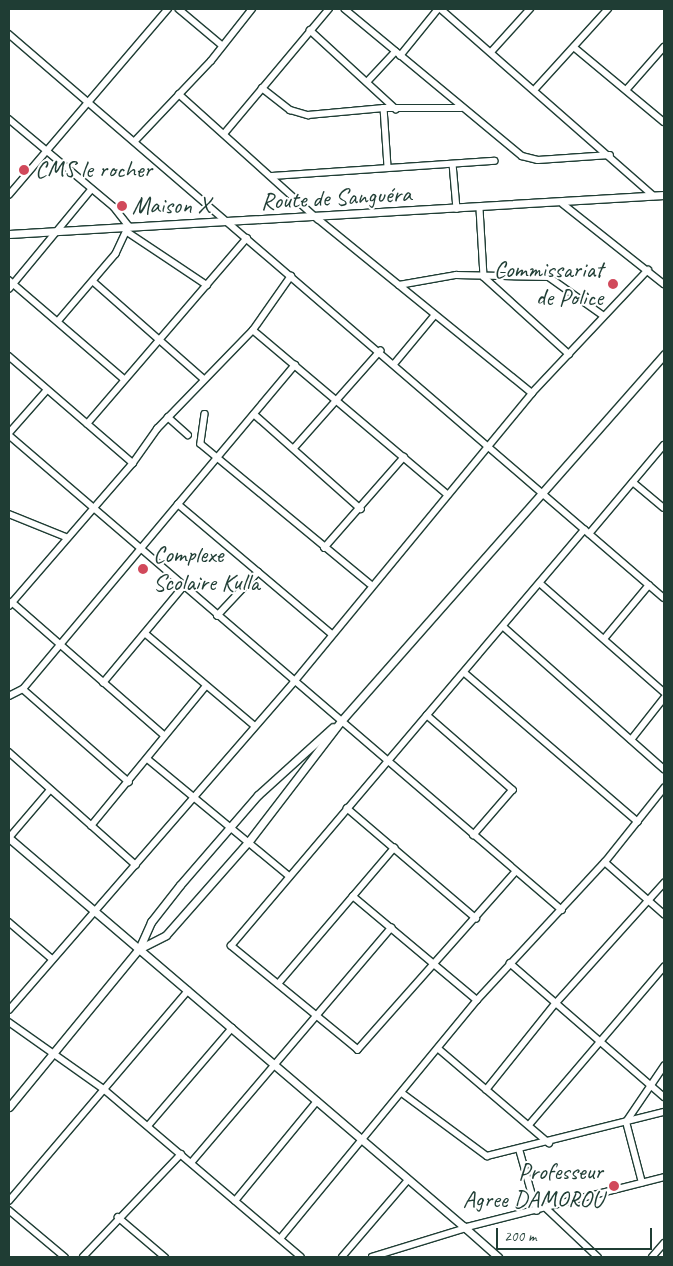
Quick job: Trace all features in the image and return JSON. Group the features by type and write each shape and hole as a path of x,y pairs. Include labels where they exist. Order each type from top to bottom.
{"street":[{"path":"9,195 168,9"},
{"path":"179,9 223,46"},
{"path":"135,141 223,46 252,9"},
{"path":"224,134 329,9"},
{"path":"345,9 461,108 528,158 610,155"},
{"path":"368,81 398,54 440,9 536,88 654,196"},
{"path":"491,52 530,9"},
{"path":"536,88 608,9"},
{"path":"310,30 368,81 396,109"},
{"path":"9,34 246,238 395,363 490,445 586,532 649,585 663,594"},
{"path":"574,47 627,89 664,122"},
{"path":"627,89 664,47"},
{"path":"262,88 302,115 384,108 461,108"},
{"path":"179,94 318,219 434,316 532,393"},
{"path":"384,108 388,167"},
{"path":"9,119 91,190 129,229 207,285"},
{"path":"272,176 494,161"},
{"path":"453,164 457,210"},
{"path":"9,289 11,282 61,230 91,190"},
{"name":"Route de Sanguéra","path":"9,234 318,219 563,204 664,195"},
{"path":"563,204 664,284"},
{"path":"480,209 484,277 569,354"},
{"path":"58,322 94,282 129,229"},
{"path":"87,424 159,336 207,285 246,238"},
{"path":"9,1010 51,958 136,865 191,797 294,682 370,584 448,495 532,393 648,270"},
{"path":"164,736 58,643 10,604 66,536 94,508 133,463 168,418 203,378 253,330 291,276"},
{"path":"399,285 446,276 555,278 604,316"},
{"path":"11,282 124,380"},
{"path":"94,282 159,336 203,378"},
{"path":"395,363 434,316"},
{"path":"253,330 338,398 448,495"},
{"path":"294,448 380,351"},
{"path":"139,949 166,935 249,841 341,721 543,494 664,354"},
{"path":"9,356 133,463"},
{"path":"9,696 23,689 58,643 295,365"},
{"path":"48,390 9,434 138,549 562,910"},
{"path":"205,414 199,440 216,458 370,584"},
{"path":"254,414 360,509"},
{"path":"168,418 188,435"},
{"path":"516,872 362,1049 352,1049 278,984 231,946 288,875 387,760 664,445"},
{"path":"324,548 404,457"},
{"path":"633,482 664,508"},
{"path":"178,504 332,634"},
{"path":"9,516 66,536"},
{"path":"217,616 258,572"},
{"path":"541,584 664,692"},
{"path":"604,639 649,585"},
{"path":"103,683 183,587"},
{"path":"504,627 664,769"},
{"path":"145,633 255,726"},
{"path":"465,673 638,822"},
{"path":"91,826 149,760 164,736 206,686"},
{"path":"23,689 129,782"},
{"path":"631,740 664,698"},
{"path":"427,715 513,790 474,835"},
{"path":"9,1107 53,1051 139,949 151,922 230,828 289,765 341,721"},
{"path":"9,752 136,865"},
{"path":"149,760 191,797 249,841 288,875"},
{"path":"280,1239 363,1142 477,1000 605,862 664,788"},
{"path":"50,790 9,838 498,1257"},
{"path":"347,808 476,918"},
{"path":"278,984 394,848"},
{"path":"605,862 664,914"},
{"path":"486,1090 555,1004 664,883"},
{"path":"353,896 477,1000"},
{"path":"9,922 51,958"},
{"path":"192,1163 391,928"},
{"path":"510,964 664,1097"},
{"path":"529,1125 664,967"},
{"path":"9,1201 106,1090 188,990"},
{"path":"9,1022 53,1051 106,1090 298,1256"},
{"path":"148,1126 232,1028"},
{"path":"439,1049 550,1143"},
{"path":"642,1183 626,1122 648,1084 664,1066"},
{"path":"402,1093 481,1154 520,1151 664,1112"},
{"path":"235,1201 317,1101"},
{"path":"520,1151 537,1211"},
{"path":"83,1257 118,1217 181,1154"},
{"path":"372,1257 465,1228 547,1209 664,1178"},
{"path":"342,1257 408,1180"},
{"path":"547,1209 598,1257"},
{"path":"9,1210 65,1257"},
{"path":"118,1217 165,1257"},
{"path":"652,1257 664,1243"}],"place":[{"name":"CMS le rocher","path":"24,170"},
{"name":"Maison X","path":"122,206"},
{"name":"Commissariat de Police","path":"613,284"},
{"name":"Complexe Scolaire Kulla","path":"143,569"},
{"name":"Professeur Agree DAMOROU","path":"614,1186"}]}
